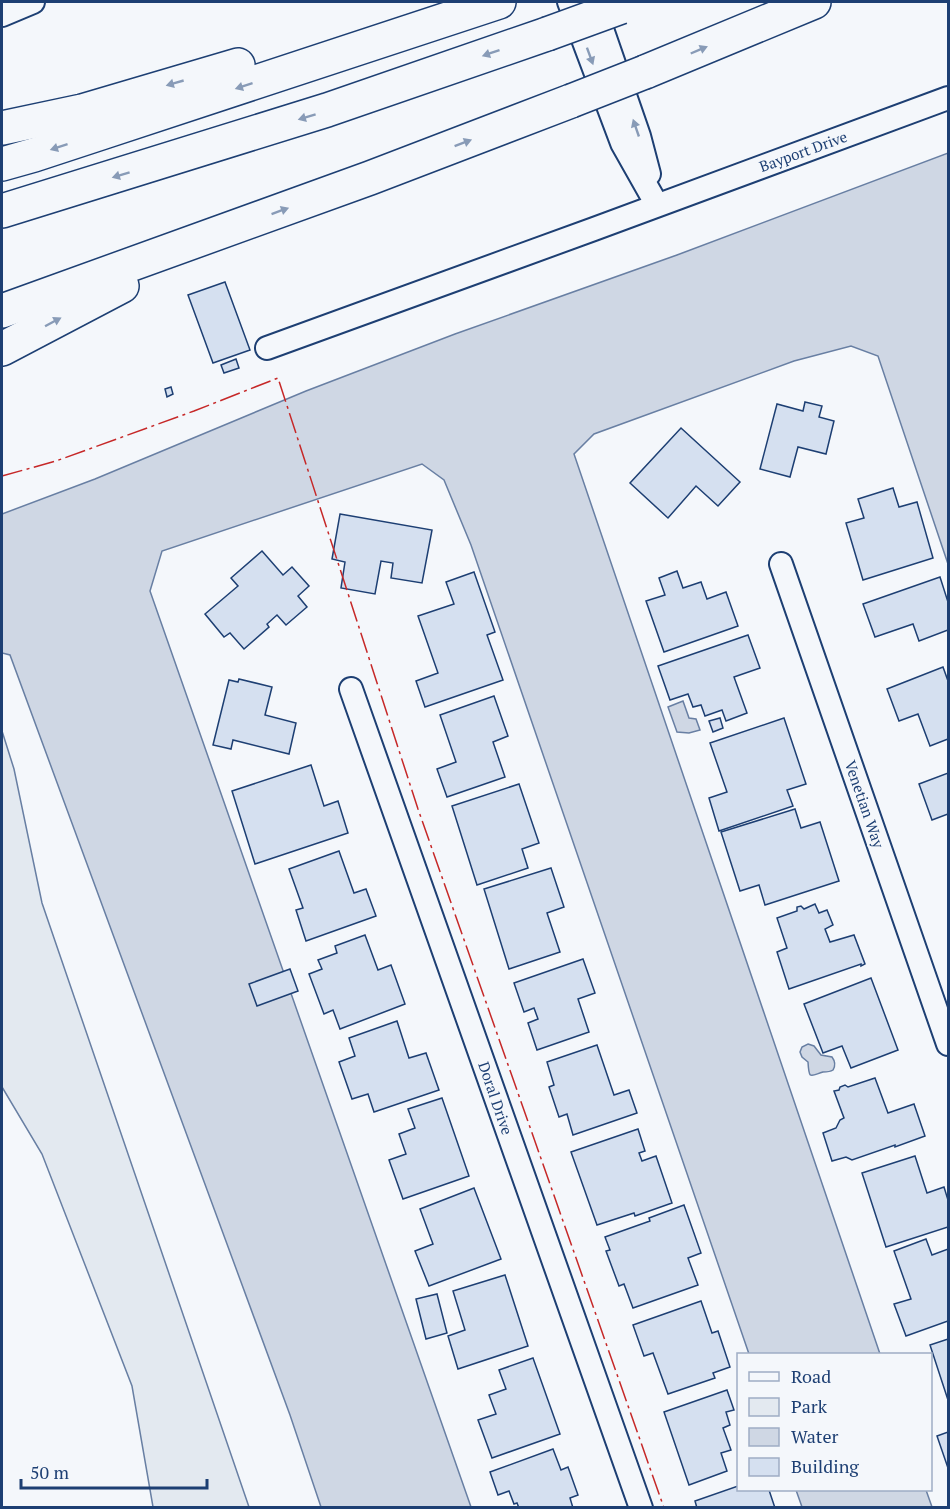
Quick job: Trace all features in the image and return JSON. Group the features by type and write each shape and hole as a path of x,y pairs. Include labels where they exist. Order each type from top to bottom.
{"highway":[{"path":"2,128 82,111 453,2"},
{"path":"2,164 499,2"},
{"path":"2,311 370,178 645,72 814,2"},
{"path":"2,211 327,110 547,34 616,3"},
{"path":"2,349 225,232"}],"street":[{"path":"2,15 33,2"},
{"path":"569,2 622,143 657,205"},
{"path":"616,3 639,136 657,205"},
{"name":"Bayport Drive","path":"267,348 948,98"},
{"name":"Venetian Way","path":"781,564 948,1044"},
{"name":"Doral Drive","path":"351,689 641,1508"}],"green space":[{"path":"2,731 14,769 42,903 249,1507 153,1507 132,1386 42,1154 2,1087"}],"water":[{"path":"948,153 948,564 878,356 851,346 794,361 594,434 574,454 880,1353 749,1353 471,545 444,480 422,464 162,551 150,591 471,1507 321,1507 290,1415 10,655 2,653 2,514 95,479 306,391 455,334 677,255"},
{"path":"683,701 689,718 696,719 700,730 689,733 677,732 668,707"},
{"path":"808,1044 814,1046 821,1055 832,1057 835,1063 833,1070 810,1074 808,1062 800,1052 802,1047"},
{"path":"796,1491 926,1491 932,1507 802,1507"}],"building":[{"path":"225,282 250,350 213,363 188,295"},
{"path":"236,359 239,368 224,373 221,365"},
{"path":"171,387 173,394 167,397 165,389"},
{"path":"805,402 822,406 819,417 834,421 826,454 798,447 790,477 760,469 777,404 803,411"},
{"path":"681,428 740,482 718,506 696,486 668,518 630,483"},
{"path":"893,488 899,507 917,502 933,558 863,580 846,523 864,518 858,499"},
{"path":"340,514 432,530 422,583 391,578 393,563 381,561 375,594 341,588 345,562 332,559"},
{"path":"262,551 283,575 292,567 309,586 298,596 307,607 286,625 277,615 267,624 269,627 244,649 230,633 224,637 205,614 238,586 231,578"},
{"path":"677,571 683,588 701,582 707,599 726,592 738,626 664,652 646,601 665,595 659,578"},
{"path":"474,572 495,632 487,635 503,680 425,707 416,681 438,673 418,616 454,604 446,582"},
{"path":"940,577 948,602 948,630 919,641 913,624 875,637 863,604"},
{"path":"748,635 760,668 734,677 747,713 726,721 722,710 705,716 701,705 693,707 688,694 670,700 658,666"},
{"path":"943,667 948,681 948,739 930,746 918,714 899,721 887,689"},
{"path":"239,679 272,687 265,715 296,723 289,754 233,740 231,749 213,745 229,680 238,682"},
{"path":"494,696 508,736 493,742 505,777 447,797 437,769 456,762 440,715"},
{"path":"720,718 723,728 713,732 709,721"},
{"path":"784,718 806,784 787,790 793,806 719,831 709,798 727,792 710,743"},
{"path":"311,765 324,806 338,801 348,833 255,864 232,791"},
{"path":"948,773 948,814 932,820 919,784"},
{"path":"519,784 539,843 522,849 528,868 477,885 452,806"},
{"path":"795,809 801,828 820,822 839,881 765,905 759,885 740,891 721,832"},
{"path":"339,851 354,893 366,889 376,916 306,941 296,910 303,908 289,869"},
{"path":"551,868 564,907 547,913 560,952 509,969 484,889"},
{"path":"815,904 819,913 827,910 833,925 825,929 830,942 854,935 865,964 789,989 777,952 787,948 777,918 797,911 797,907 801,906 804,909"},
{"path":"365,935 378,970 391,965 405,1004 340,1029 333,1010 324,1014 309,974 322,969 318,960 337,953 335,946"},
{"path":"583,959 595,993 578,999 589,1032 537,1050 528,1023 538,1019 534,1008 524,1012 514,983"},
{"path":"290,969 298,991 257,1006 249,984"},
{"path":"871,978 898,1050 851,1068 842,1046 823,1053 804,1004"},
{"path":"397,1021 409,1058 426,1053 439,1090 374,1112 368,1094 352,1099 339,1062 355,1056 349,1038"},
{"path":"597,1045 614,1095 629,1090 637,1113 573,1135 567,1114 559,1117 549,1087 554,1085 547,1062"},
{"path":"875,1078 888,1113 914,1104 925,1136 852,1160 846,1157 832,1161 823,1133 836,1128 840,1120 844,1118 834,1091 845,1085 848,1087"},
{"path":"442,1098 469,1176 403,1199 389,1160 406,1154 399,1134 415,1128 408,1109"},
{"path":"638,1129 645,1151 639,1153 642,1161 656,1156 672,1203 635,1216 634,1213 597,1225 571,1152"},
{"path":"915,1156 927,1193 944,1187 948,1200 948,1227 886,1247 862,1173"},
{"path":"474,1188 501,1259 429,1286 415,1251 433,1244 420,1209"},
{"path":"684,1205 701,1253 688,1258 698,1285 633,1308 624,1284 619,1286 606,1251 610,1250 605,1237 650,1221 649,1218"},
{"path":"926,1239 932,1255 948,1249 948,1321 906,1336 894,1304 911,1299 894,1251"},
{"path":"505,1275 528,1346 458,1369 448,1336 465,1330 453,1291"},
{"path":"437,1294 447,1333 426,1339 416,1299"},
{"path":"701,1301 712,1333 718,1331 730,1367 713,1373 715,1378 668,1394 653,1353 644,1356 633,1325"},
{"path":"948,1339 948,1400 930,1345"},
{"path":"533,1358 560,1434 492,1458 478,1420 496,1414 489,1395 506,1389 499,1370"},
{"path":"727,1390 734,1410 726,1412 730,1425 723,1428 731,1450 721,1453 727,1471 689,1485 664,1412"},
{"path":"948,1432 948,1468 937,1436"},
{"path":"553,1449 561,1470 568,1467 578,1495 570,1498 573,1508 519,1508 517,1503 514,1504 509,1491 498,1495 490,1472"},
{"path":"737,1486 737,1491 769,1491 775,1508 697,1508 695,1501"}],"power":[{"path":"2,476 56,461 278,378 418,809 664,1508"}]}
